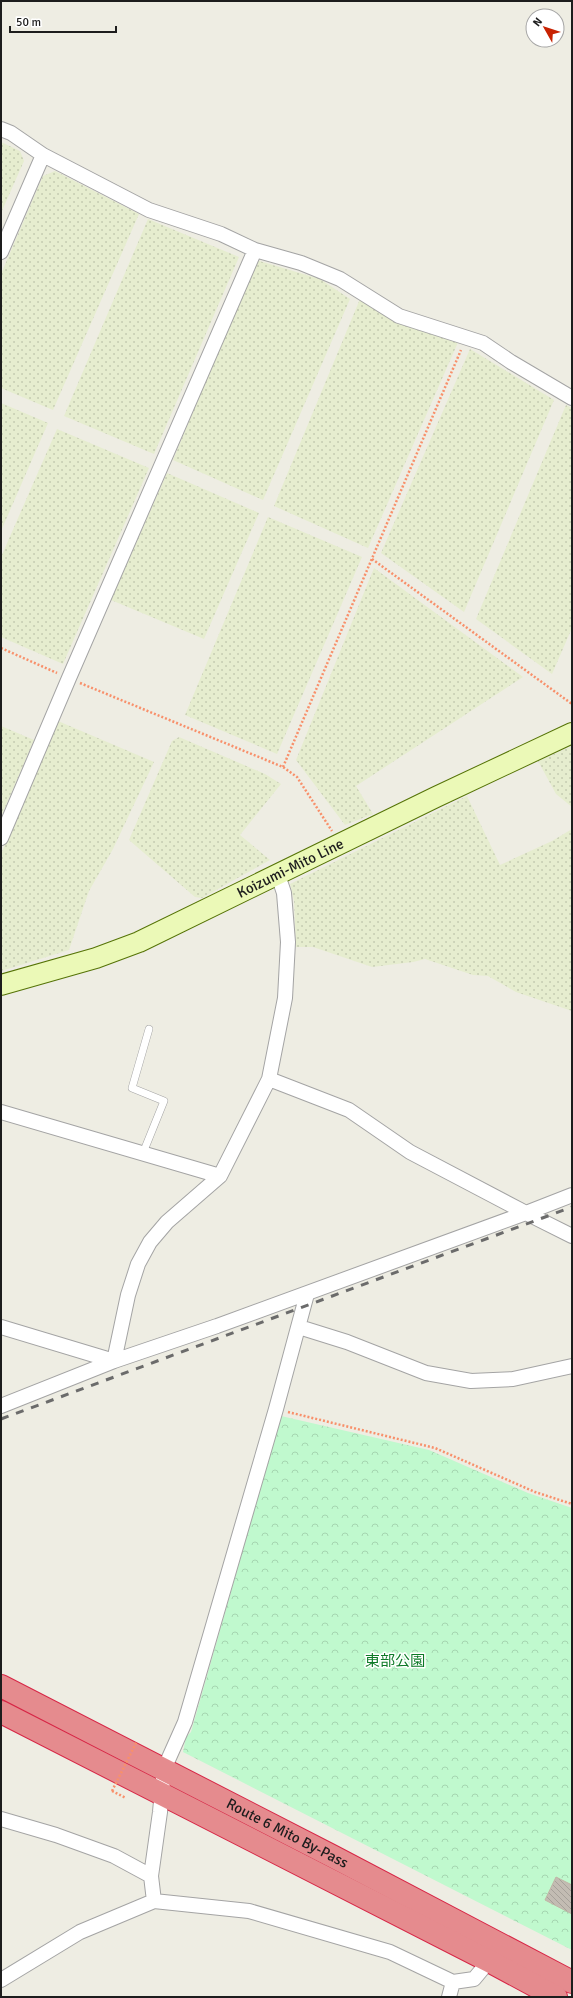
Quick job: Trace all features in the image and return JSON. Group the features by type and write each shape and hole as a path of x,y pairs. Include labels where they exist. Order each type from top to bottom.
{"highway":[{"name":"Route 6 Mito By-Pass","path":"1,1686 164,1769 572,1982"},
{"name":"Route 6 Mito By-Pass","path":"1,1712 489,1961 556,1997"}],"main road":[{"name":"Koizumi-Mito Line","path":"1,985 96,958 139,942 572,733"}],"street":[{"path":"1,129 11,133 43,156 149,210 221,234 255,250 308,265 340,279 399,316 482,342 511,362 572,398"},
{"path":"1,252 43,156"},
{"path":"1,838 68,678 255,250"},
{"path":"114,1361 128,1295 138,1264 150,1242 167,1222 220,1176 269,1079 286,990 288,942 284,893 278,875"},
{"path":"269,1079 349,1110 410,1152 572,1236"},
{"path":"1,1112 220,1176"},
{"path":"1,1406 114,1361 307,1294 572,1195"},
{"path":"154,1902 150,1876 160,1812 164,1769 185,1722 276,1409 307,1294"},
{"path":"1,1327 114,1361"},
{"path":"299,1327 347,1342 426,1373 471,1381 513,1379 572,1366"},
{"path":"1,1819 56,1835 114,1856 150,1876"},
{"path":"1,1980 80,1932 154,1902 249,1911 390,1952 453,1982 474,1979 489,1961"},
{"path":"449,1997 453,1982"}],"lane":[{"path":"143,1153 164,1101 132,1088 149,1029"}],"path":[{"path":"283,767 466,338"},
{"path":"372,559 572,704"},
{"path":"1,648 68,678 283,767 297,776 341,844"},
{"path":"276,1409 435,1448 535,1492 572,1504"},
{"path":"112,1791 137,1741"}],"green space":[{"path":"1,142 20,151 24,161 1,213"},
{"path":"55,171 139,214 53,410 1,388 1,274 43,176"},
{"path":"148,219 239,257 154,454 64,416"},
{"path":"256,260 320,279 350,299 263,500 173,460"},
{"path":"360,299 459,340 368,548 274,506"},
{"path":"470,349 554,400 464,612 381,553"},
{"path":"1,403 48,423 1,531"},
{"path":"566,405 572,408 572,628 552,674 476,619"},
{"path":"57,429 149,468 63,664 1,637 1,557"},
{"path":"167,473 259,513 204,639 111,600"},
{"path":"268,517 362,557 277,754 185,715"},
{"path":"374,568 523,677 356,786 373,814 345,825 296,760"},
{"path":"58,721 154,762 113,849 89,891 69,950 1,971 1,854"},
{"path":"1,726 34,740 1,817"},
{"path":"179,737 265,774 281,784 240,835 270,860 202,898 195,897 129,840 172,741"},
{"path":"572,746 572,807 556,794 538,761"},
{"path":"467,796 500,865 552,841 572,829 572,1011 516,992 488,976 473,975 425,959 372,967 313,947 296,947 294,900 290,884"},
{"name":"東部公園","path":"281,1416 429,1450 528,1493 572,1508 572,1950 183,1752 186,1737 191,1732"}],"building":[{"path":"556,1877 572,1885 572,1914 545,1900"}],"railway":[{"path":"1,1419 572,1207"}]}
